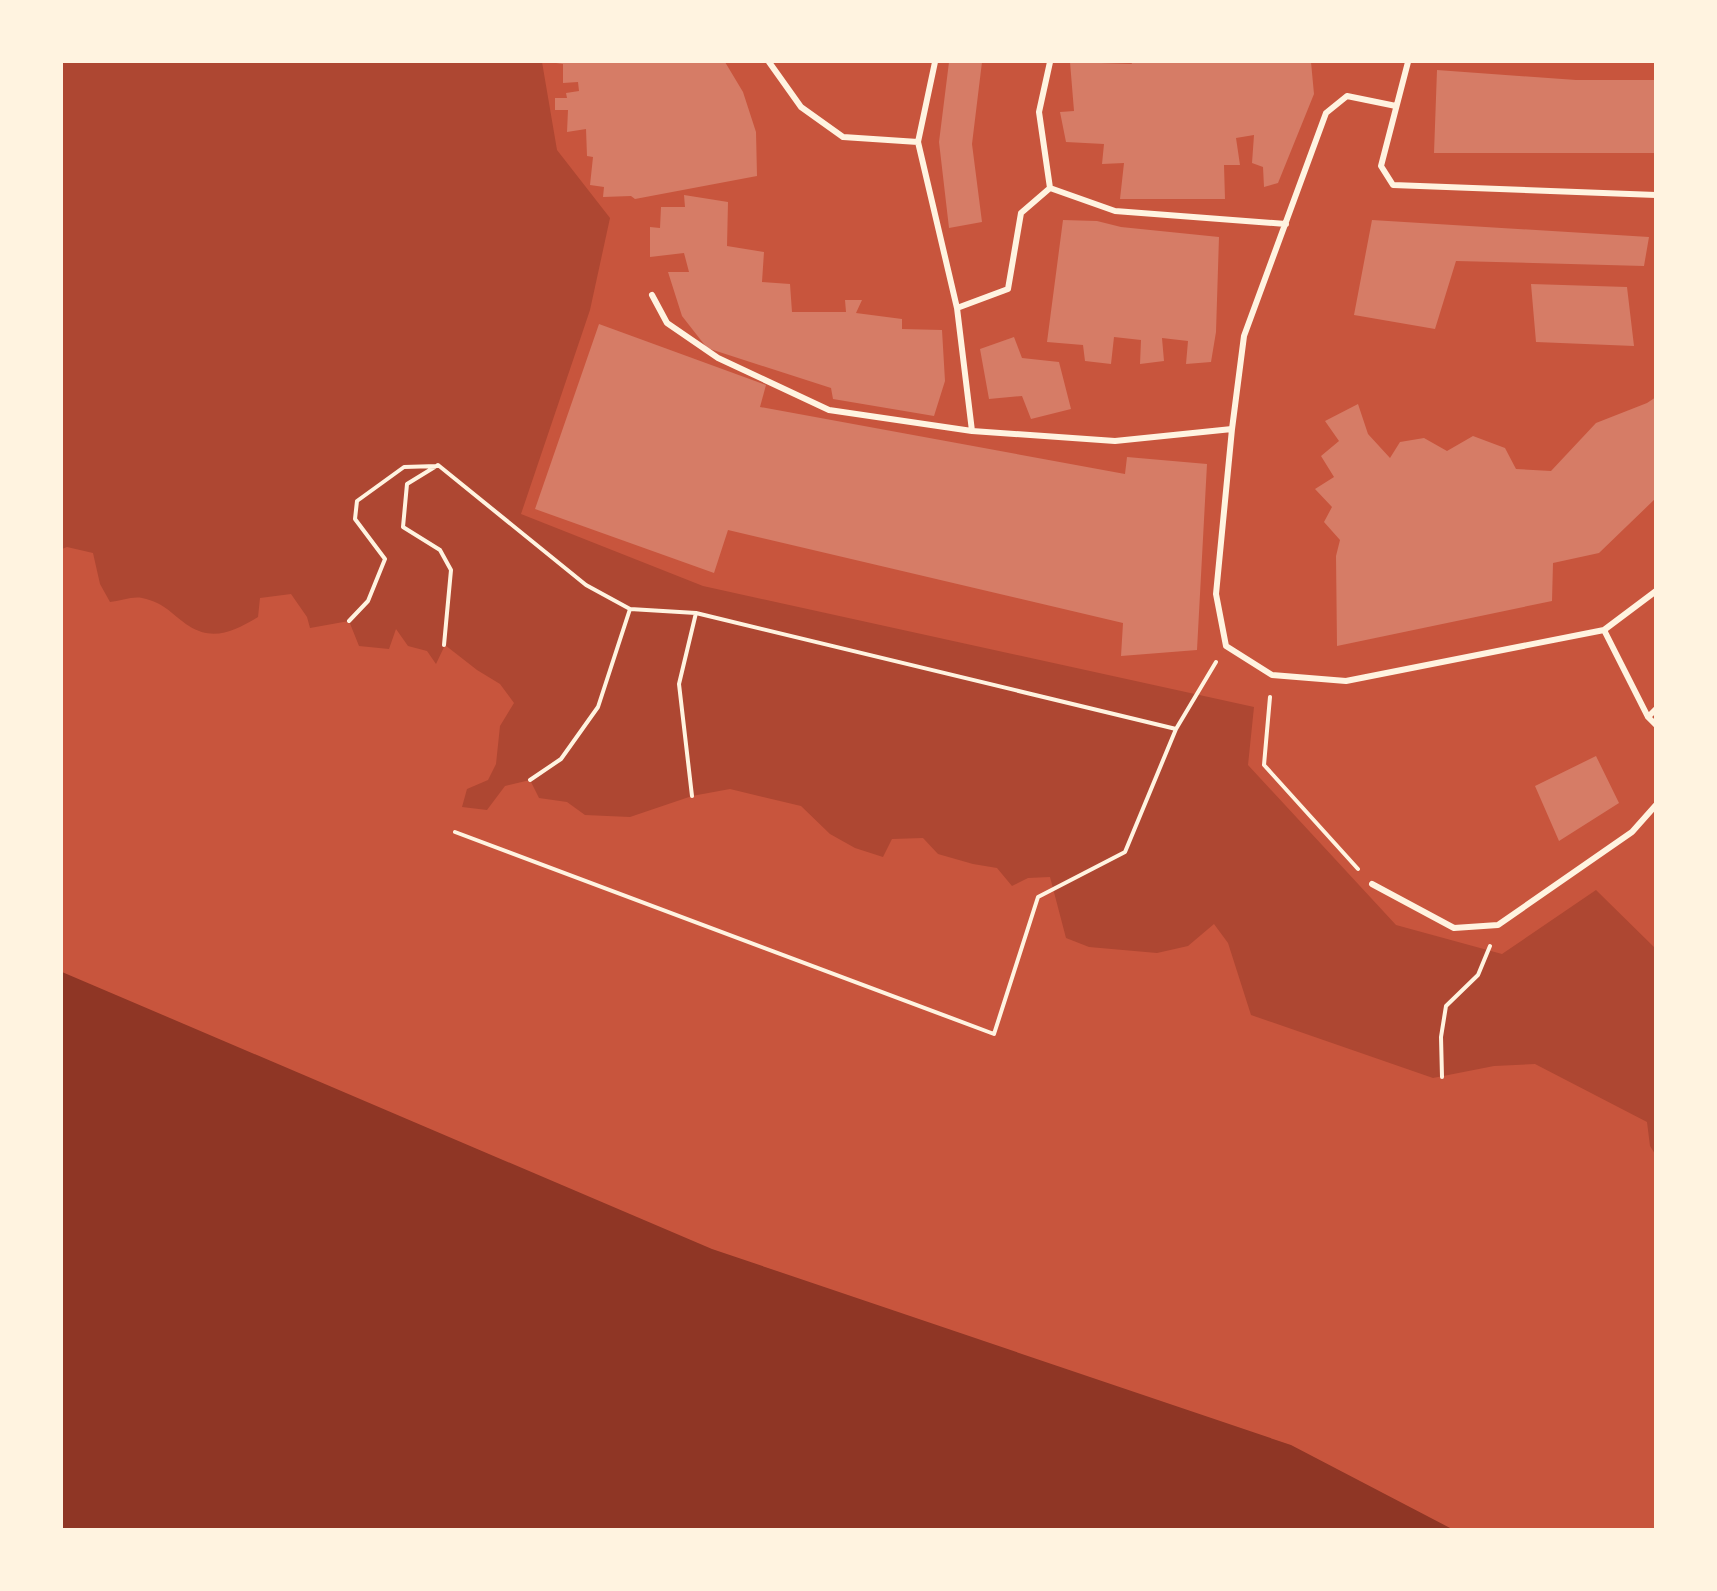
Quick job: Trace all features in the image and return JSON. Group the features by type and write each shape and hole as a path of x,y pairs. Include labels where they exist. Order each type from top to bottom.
{"street":[{"path":"769,62 801,107 843,136 918,142"},
{"path":"935,62 918,142 957,308 972,430"},
{"path":"1050,62 1039,112 1050,188"},
{"path":"1408,62 1381,166 1393,184 1656,195"},
{"path":"1396,106 1347,96 1326,113 1244,336 1232,429 1216,594 1226,646 1272,675 1346,681 1604,630 1656,591"},
{"path":"957,308 1008,290 1021,213 1050,188"},
{"path":"1050,188 1115,211 1286,224"},
{"path":"652,295 667,323 718,358 829,410 972,430 1115,441 1232,429"},
{"path":"1604,630 1648,717 1656,725"},
{"path":"1648,717 1656,709"},
{"path":"1372,884 1454,928 1498,925 1632,832 1656,805"}],"path":[{"path":"350,621 368,601 385,559 355,519 357,501 404,467 438,465 586,585 630,609 696,613 1176,729"},
{"path":"438,465 407,484 403,526 440,550 451,570 444,645"},
{"path":"530,780 561,759 598,707 630,609"},
{"path":"692,796 680,684 696,613"},
{"path":"455,832 994,1034 1038,897 1125,852 1176,729 1226,646"},
{"path":"1272,675 1264,765 1372,884"},
{"path":"1442,1077 1441,1037 1446,1006 1478,975 1498,925"}],"shaded area":[{"path":"62,62 542,62 557,150 610,218 590,310 521,514 703,586 1254,707 1248,765 1396,925 1502,954 1596,890 1655,948 1655,1154 1650,1146 1647,1122 1535,1064 1494,1066 1433,1078 1251,1015 1228,943 1214,924 1188,946 1157,953 1089,947 1066,938 1050,877 1028,878 1012,886 997,868 938,854 923,838 892,839 883,857 855,848 830,834 801,806 730,789 692,796 630,817 585,815 567,802 539,798 530,780 505,786 487,810 462,807 467,789 488,780 496,764 500,726 514,703 500,684 477,670 445,645 436,664 427,651 408,646 396,629 389,649 359,646 349,621 310,628 307,617 291,594 260,598 258,617 233,630 216,634 198,631 163,606 150,600 135,598 110,602 100,584 93,553 67,547 62,549"},
{"path":"62,972 712,1249 1291,1445 1452,1529 62,1529"}],"building":[{"path":"556,62 725,62 743,92 756,132 757,176 635,199 631,196 603,197 604,187 590,185 593,157 587,156 586,129 567,132 568,110 555,110 555,98 567,98 566,93 579,91 578,82 563,83 563,64"},
{"path":"949,62 982,62 972,144 982,222 949,228 939,142"},
{"path":"1070,62 1132,64 1131,62 1311,62 1314,94 1278,183 1264,187 1263,167 1252,163 1254,135 1236,138 1240,165 1224,165 1225,199 1120,199 1124,163 1102,164 1104,144 1066,142 1060,112 1074,111"},
{"path":"1437,70 1576,80 1656,80 1656,153 1434,153"},
{"path":"684,195 728,202 727,246 764,252 762,282 790,284 792,312 846,312 845,300 862,300 856,313 902,319 902,329 942,330 945,381 934,416 833,399 831,388 707,348 682,316 668,272 689,272 684,253 650,257 650,227 660,228 661,207 685,207"},
{"path":"1063,220 1097,221 1121,227 1219,237 1216,332 1211,362 1186,364 1188,341 1162,338 1164,361 1140,364 1141,340 1114,337 1111,364 1085,361 1083,345 1047,342"},
{"path":"1372,220 1649,237 1644,266 1456,261 1435,329 1354,315"},
{"path":"1531,284 1627,287 1634,346 1536,342"},
{"path":"599,324 766,385 760,407 1125,474 1127,457 1207,464 1197,650 1121,656 1123,623 728,530 714,573 535,509"},
{"path":"1014,337 1022,358 1059,362 1071,409 1031,419 1022,396 989,399 980,349"},
{"path":"1656,397 1656,498 1599,553 1553,563 1552,601 1337,646 1336,556 1340,540 1324,522 1332,507 1315,489 1334,477 1321,456 1339,441 1325,421 1358,404 1368,434 1390,458 1400,442 1424,438 1447,451 1473,436 1505,448 1516,469 1551,471 1596,423 1647,403"},
{"path":"1596,756 1619,803 1559,841 1535,786"}]}
